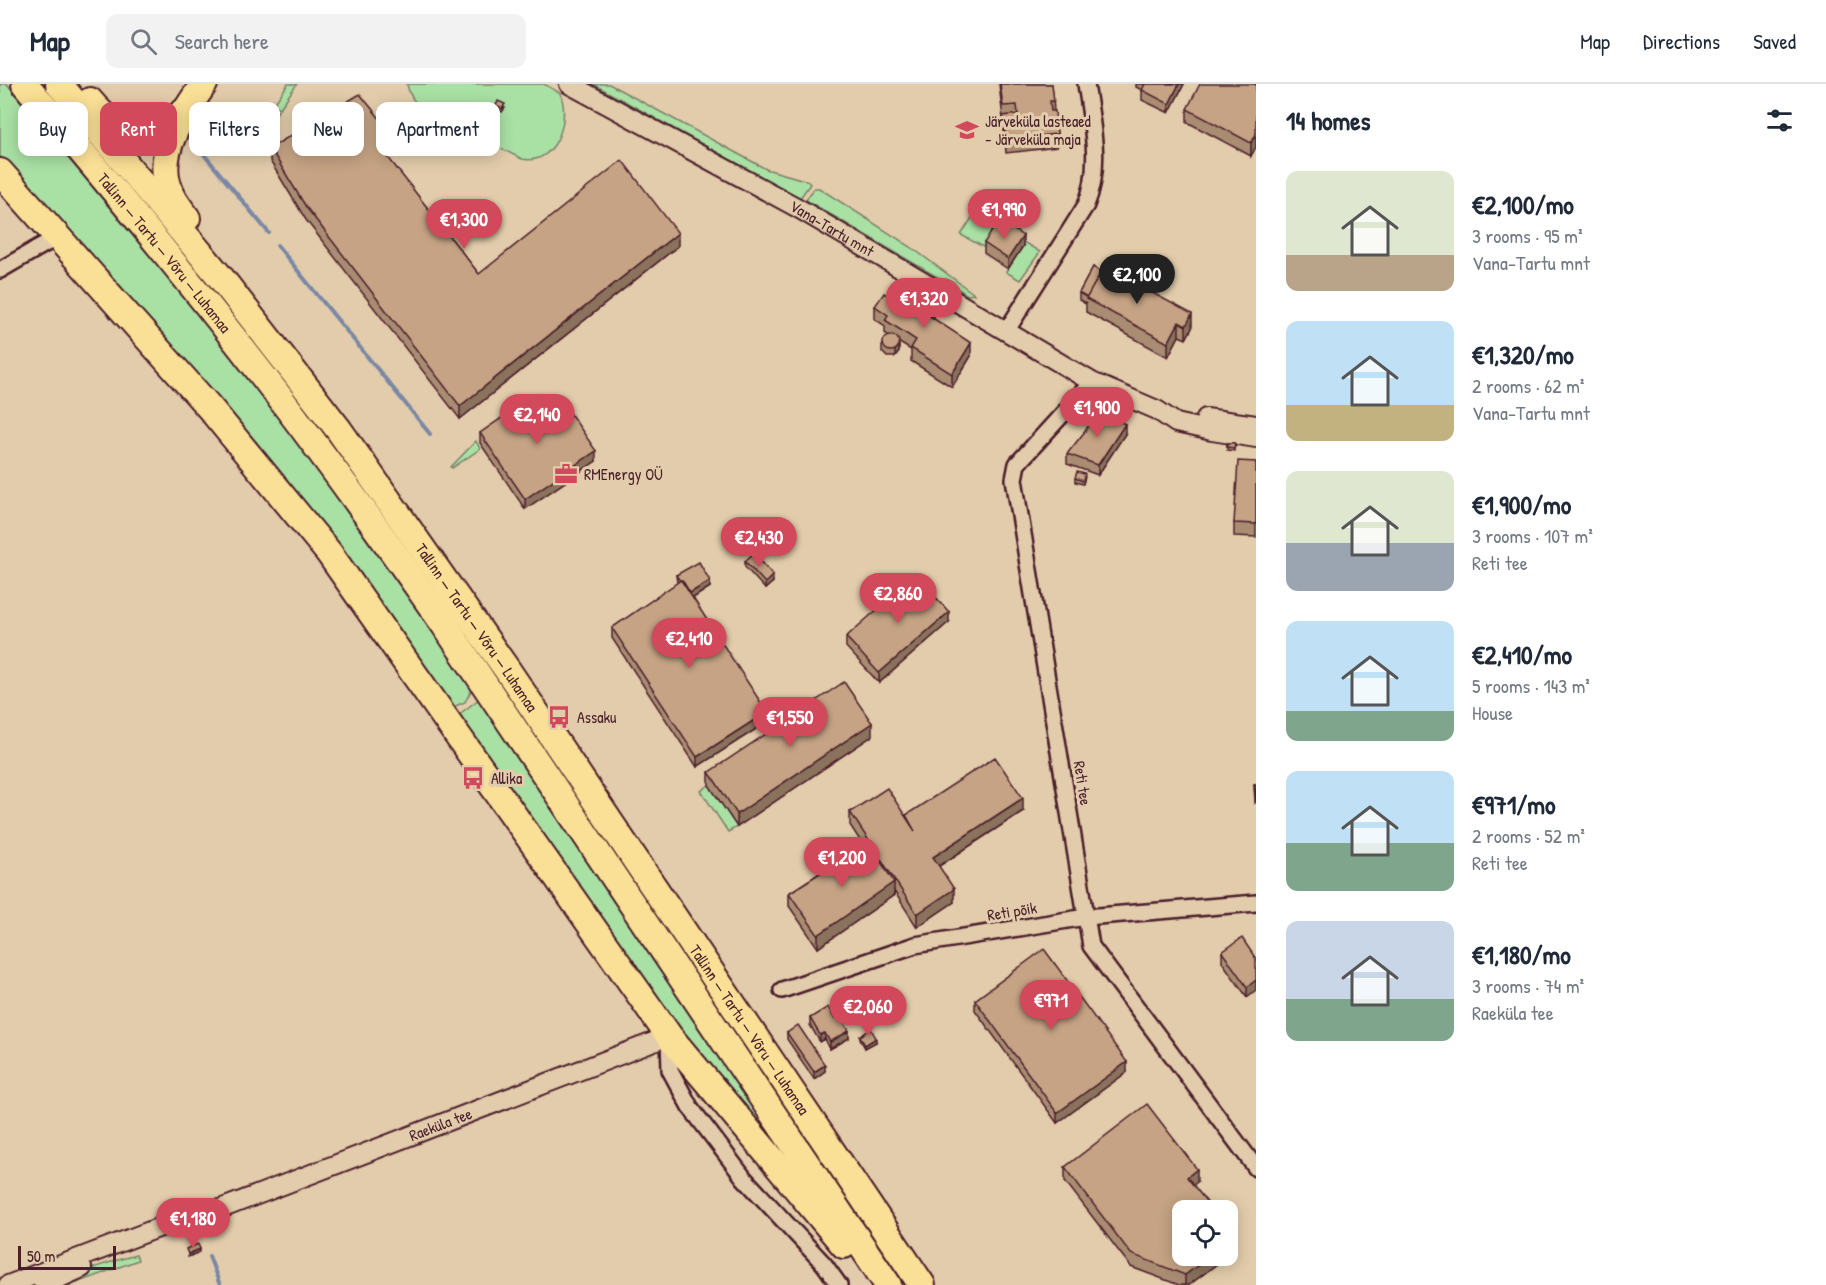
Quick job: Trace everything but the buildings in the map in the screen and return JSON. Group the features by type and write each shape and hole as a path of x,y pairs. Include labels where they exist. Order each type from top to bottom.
{"highway":[{"name":"Tallinn — Tartu — Võru — Luhamaa","path":"26,84 180,270 266,380 393,552 446,627 888,1285"},
{"name":"Tallinn — Tartu — Võru — Luhamaa","path":"59,84 221,278 339,430 514,680 922,1285"},
{"path":"75,84 104,117 124,128 152,130 167,124 185,111"},
{"path":"204,84 185,111 169,147 166,180 172,198 202,238 221,278"},
{"path":"0,172 209,407 329,553 669,1036 853,1256 874,1285"}],"street":[{"name":"Vana-Tartu mnt","path":"569,84 798,208 1092,382 1157,410 1176,423 1256,438"},
{"path":"1006,330 1086,206 1092,191 1095,166 1086,84"},
{"path":"0,270 57,237"},
{"name":"Reti tee","path":"1092,382 1017,465 1014,479 1091,946 1256,1168"},
{"name":"Vana-Tartu mnt","path":"1157,410 1256,425"},
{"name":"Reti põik","path":"782,990 915,945 1086,917 1256,903"},
{"path":"669,1036 670,1070 690,1107 744,1178 824,1264 839,1285"},
{"name":"Raeküla tee","path":"44,1285 196,1222 210,1213 669,1036"},
{"name":"Raeküla tee","path":"8,1285 192,1215 210,1213"}],"green space":[{"path":"0,84 7,84 22,102 18,102 18,156 68,156 132,232 274,412 374,549 472,689 465,702 453,707 292,491 0,156"},
{"path":"288,84 297,84 280,108 280,102 275,102"},
{"path":"407,84 544,84 560,93 563,104 562,127 552,148 544,155 534,159 522,159 500,148 500,102 416,102"},
{"path":"593,84 609,84 766,169 808,181 810,184 800,198"},
{"path":"814,188 819,188 911,247 974,294 968,295 806,200"},
{"path":"975,213 1040,252 1020,280 1006,272 1023,246 987,249 961,235"},
{"path":"476,441 480,449 452,468 451,467"},
{"path":"479,699 771,1131 769,1138 706,1070 457,716"},
{"path":"709,785 737,827 728,832 701,791"},
{"path":"865,1220 909,1285 902,1285 866,1231"},
{"path":"136,1255 138,1260 71,1285 61,1285 97,1267"}],"waterway":[{"path":"205,156 269,233"},
{"path":"277,245 430,434"},
{"path":"209,1256 220,1285"}],"place":[{"name":"Järveküla lasteaed - Järveküla maja","path":"967,130"},
{"name":"RMEnergy OÜ","path":"566,474"},
{"name":"Assaku","path":"559,717"},
{"name":"Allika","path":"473,778"}]}
